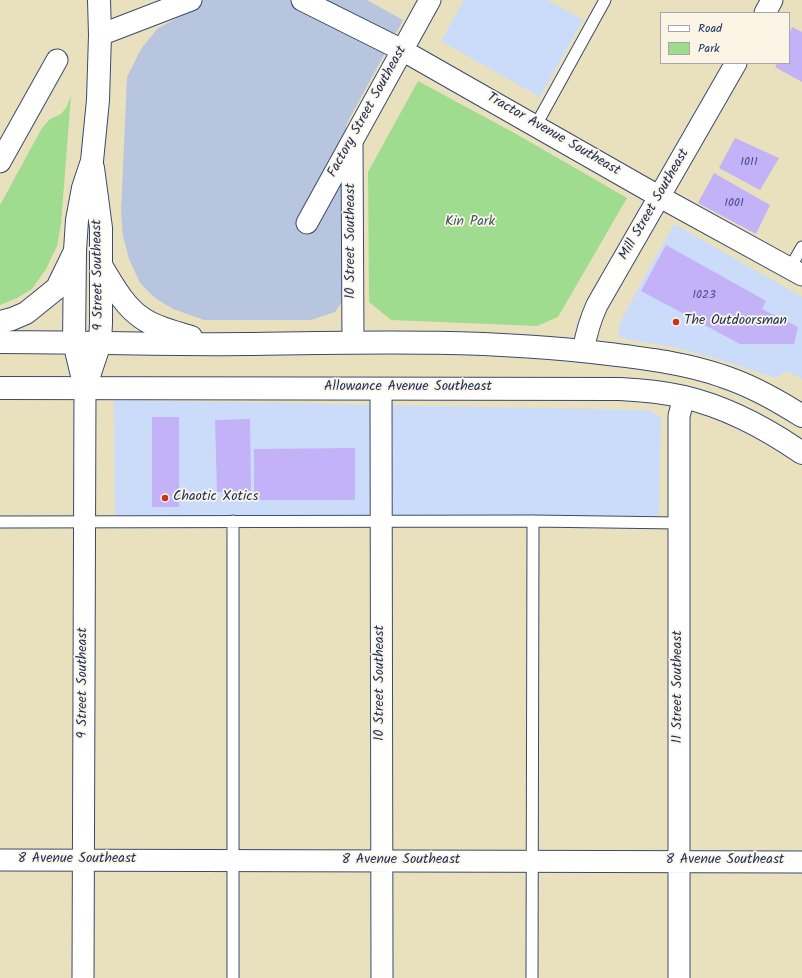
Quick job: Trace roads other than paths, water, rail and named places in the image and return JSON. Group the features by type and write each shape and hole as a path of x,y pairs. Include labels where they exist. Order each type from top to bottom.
{"main road":[{"name":"9 Street Southeast","path":"85,388 74,342 75,251 77,220 83,188 92,161 98,100 100,35 99,0"},
{"name":"9 Street Southeast","path":"85,388 100,343 101,323 101,228 92,161"},
{"path":"0,322 26,313 57,288 75,251"},
{"path":"102,267 124,301 143,319 160,327 211,344"},
{"path":"0,342 211,344 353,342 515,345 583,351 666,362 702,369 742,384 783,404 802,416"},
{"name":"Allowance Avenue Southeast","path":"0,388 620,389 650,391 684,397 738,416 762,427 802,453"}],"street":[{"path":"100,35 191,0"},
{"name":"Tractor Avenue Southeast","path":"302,0 402,50 660,197 796,271"},
{"name":"Factory Street Southeast","path":"307,223 430,0"},
{"path":"765,12 772,0"},
{"path":"0,162 57,60"},
{"name":"Mill Street Southeast","path":"583,351 586,333 597,305 735,64"},
{"name":"10 Street Southeast","path":"352,140 353,342"},
{"name":"9 Street Southeast","path":"83,978 85,388"},
{"name":"10 Street Southeast","path":"381,389 382,978"},
{"name":"11 Street Southeast","path":"678,978 679,416 684,397"},
{"name":"8 Avenue Southeast","path":"0,860 802,862"}],"lane":[{"path":"536,125 605,0"},
{"path":"796,271 802,248"},
{"path":"233,521 233,978"},
{"path":"0,522 533,521 678,523"},
{"path":"532,978 533,521"}],"place":[{"name":"The Outdoorsman","path":"676,322"},
{"name":"Chaotic Xotics","path":"165,498"}],"park label":[{"name":"Kin Park","path":"470,223"}]}
